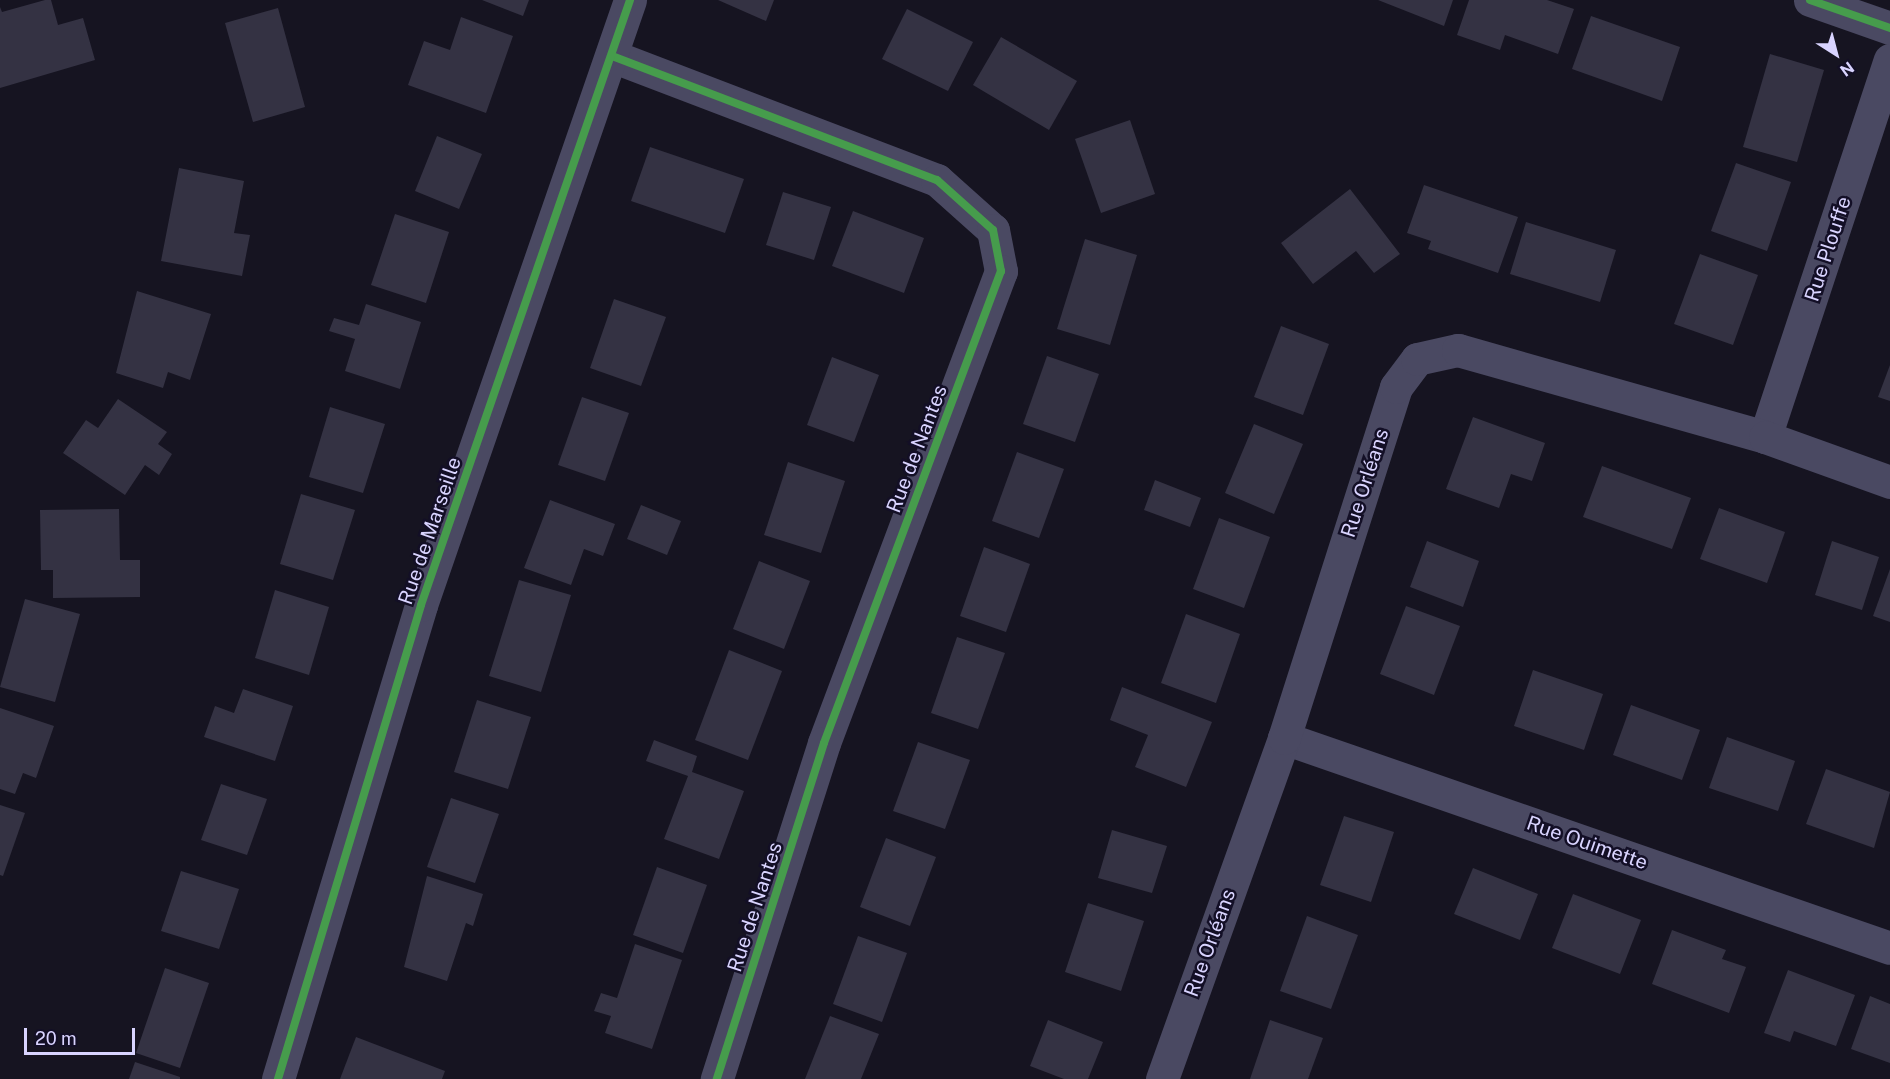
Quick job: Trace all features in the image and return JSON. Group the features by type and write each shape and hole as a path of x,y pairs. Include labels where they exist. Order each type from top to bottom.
{"street":[{"name":"Rue de Marseille","path":"278,1079 421,605 630,0"},
{"path":"1810,0 1890,28"},
{"name":"Rue de Nantes","path":"612,56 937,180 993,230 1001,271 824,742 717,1079"},
{"name":"Rue Plouffe","path":"1765,437 1890,60"},
{"name":"Rue Orléans","path":"1162,1079 1284,738 1396,387 1417,359 1458,350 1765,437 1890,482"},
{"name":"Rue Ouimette","path":"1284,738 1890,948"}],"building":[{"path":"51,0 58,25 83,18 95,60 0,88 0,7 2,12"},
{"path":"482,0 529,0 523,16"},
{"path":"718,0 774,0 766,21"},
{"path":"1378,0 1453,0 1444,26"},
{"path":"1469,0 1547,0 1574,9 1558,54 1505,35 1500,50 1457,35"},
{"path":"278,8 305,107 253,122 225,23"},
{"path":"907,9 973,42 948,91 882,59"},
{"path":"1591,16 1680,47 1662,101 1572,69"},
{"path":"461,17 513,36 486,113 408,85 424,41 450,50"},
{"path":"1001,37 1077,81 1049,130 973,85"},
{"path":"1770,54 1824,70 1797,162 1743,147"},
{"path":"1130,120 1155,194 1101,213 1075,139"},
{"path":"437,136 482,154 459,209 415,191"},
{"path":"650,147 744,179 725,233 631,201"},
{"path":"1736,163 1791,182 1767,251 1711,231"},
{"path":"179,168 244,181 234,233 250,235 242,276 161,261"},
{"path":"1424,185 1518,217 1498,273 1428,249 1431,241 1407,233"},
{"path":"1350,189 1400,254 1374,273 1356,251 1313,284 1281,243"},
{"path":"783,192 831,207 814,260 766,245"},
{"path":"853,211 924,238 904,293 832,266"},
{"path":"395,214 449,232 426,303 371,285"},
{"path":"1526,222 1616,250 1600,302 1510,274"},
{"path":"1085,239 1137,255 1110,345 1057,329"},
{"path":"1700,254 1758,275 1733,345 1674,324"},
{"path":"137,291 211,314 190,380 168,372 163,388 116,373"},
{"path":"614,299 666,317 641,386 590,368"},
{"path":"366,304 421,322 400,389 345,371 355,339 329,331 334,318 359,325"},
{"path":"1281,326 1329,344 1303,415 1254,397"},
{"path":"1047,356 1099,374 1075,442 1023,424"},
{"path":"832,357 879,375 854,442 807,425"},
{"path":"1890,365 1890,401 1878,397"},
{"path":"582,397 629,413 605,481 558,465"},
{"path":"118,399 167,432 158,444 172,454 159,475 145,465 125,495 63,453 86,420 98,428"},
{"path":"330,407 385,424 363,493 309,477"},
{"path":"1473,417 1545,443 1532,481 1511,474 1499,508 1446,489"},
{"path":"1254,424 1303,444 1274,514 1225,493"},
{"path":"1017,452 1064,469 1039,538 992,521"},
{"path":"788,462 845,481 821,553 764,535"},
{"path":"1602,466 1691,498 1672,549 1583,517"},
{"path":"1155,480 1201,498 1190,527 1144,510"},
{"path":"301,494 355,510 333,580 280,564"},
{"path":"550,500 615,524 603,556 584,549 571,585 524,568"},
{"path":"641,505 681,521 667,555 627,539"},
{"path":"1719,508 1785,532 1767,583 1700,559"},
{"path":"119,509 120,560 140,560 140,597 53,598 53,570 41,570 40,510"},
{"path":"1219,518 1270,537 1244,608 1193,589"},
{"path":"1427,541 1479,561 1463,607 1410,587"},
{"path":"1832,541 1879,557 1862,610 1815,595"},
{"path":"984,547 1030,564 1006,632 960,616"},
{"path":"759,561 810,581 784,649 733,629"},
{"path":"1890,569 1890,622 1873,616"},
{"path":"519,580 571,595 541,692 489,676"},
{"path":"275,590 329,607 309,675 255,658"},
{"path":"25,599 80,614 55,702 0,687"},
{"path":"1406,606 1460,626 1434,695 1380,674"},
{"path":"1186,614 1240,634 1216,703 1161,683"},
{"path":"957,637 1005,653 978,729 931,713"},
{"path":"729,650 782,671 748,760 695,740"},
{"path":"1533,670 1603,694 1584,750 1514,726"},
{"path":"1122,687 1212,722 1186,787 1135,767 1148,735 1110,720"},
{"path":"243,689 293,706 275,761 204,737 215,706 234,713"},
{"path":"477,700 531,717 508,789 454,772"},
{"path":"1631,705 1700,730 1682,780 1613,755"},
{"path":"0,708 54,726 36,778 23,773 15,794 0,789"},
{"path":"1727,737 1795,761 1778,811 1709,788"},
{"path":"654,740 697,756 692,772 744,791 719,859 664,839 688,776 646,761"},
{"path":"918,742 970,760 945,829 893,811"},
{"path":"1826,769 1890,792 1874,848 1806,824"},
{"path":"221,784 267,799 247,855 201,840"},
{"path":"451,798 499,814 475,883 427,867"},
{"path":"0,805 25,813 3,876 0,875"},
{"path":"1344,816 1394,832 1371,902 1320,885"},
{"path":"1112,830 1167,846 1152,893 1098,878"},
{"path":"886,838 936,857 910,926 860,907"},
{"path":"657,867 707,885 683,953 633,935"},
{"path":"1473,868 1538,894 1520,940 1454,914"},
{"path":"181,871 239,889 219,949 161,931"},
{"path":"427,876 483,894 473,926 466,923 447,981 404,967"},
{"path":"1573,894 1641,920 1620,974 1552,948"},
{"path":"1088,903 1144,921 1121,991 1065,972"},
{"path":"1307,916 1358,935 1331,1009 1280,991"},
{"path":"1672,930 1726,950 1722,959 1746,967 1729,1013 1652,984"},
{"path":"858,936 907,953 882,1022 833,1004"},
{"path":"635,944 682,960 652,1049 605,1033 611,1016 594,1011 601,993 617,998"},
{"path":"165,968 209,983 180,1068 136,1053"},
{"path":"1788,970 1855,995 1836,1046 1794,1031 1790,1042 1764,1033"},
{"path":"1870,996 1890,1004 1890,1063 1851,1049"},
{"path":"830,1016 879,1034 861,1079 805,1079"},
{"path":"1048,1020 1103,1042 1088,1079 1064,1079 1030,1066"},
{"path":"1270,1020 1323,1038 1308,1079 1250,1079"},
{"path":"356,1037 445,1071 442,1079 340,1079"},
{"path":"135,1062 180,1077 180,1079 129,1079"}],"cycle path":[{"path":"278,1079 421,605 630,0"},
{"path":"1810,0 1890,28"},
{"path":"612,56 937,180 993,230 1001,271 824,743 717,1079"}]}
